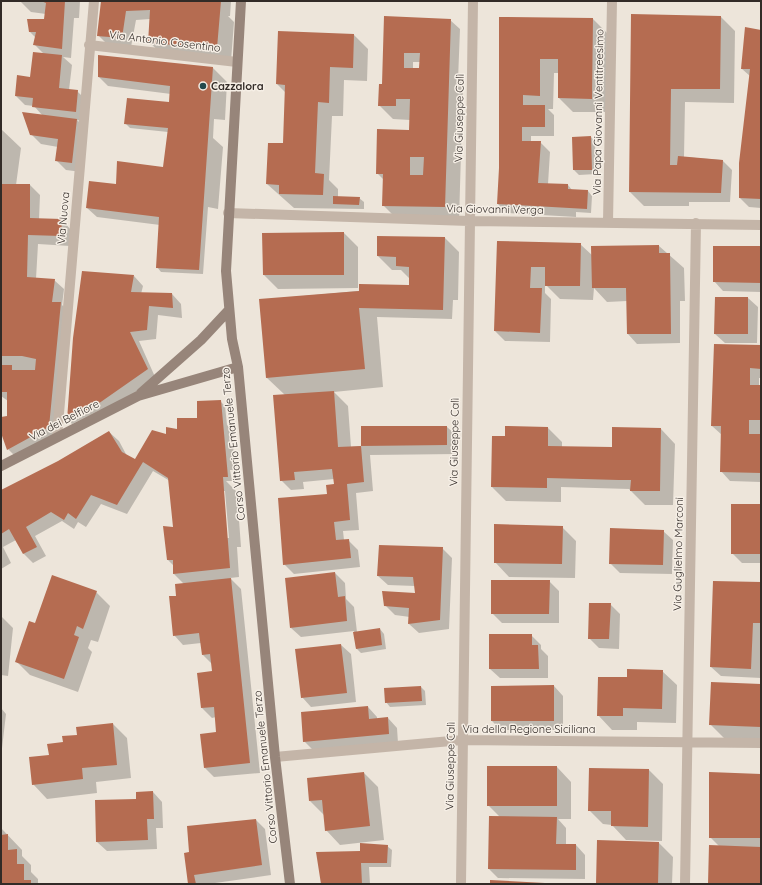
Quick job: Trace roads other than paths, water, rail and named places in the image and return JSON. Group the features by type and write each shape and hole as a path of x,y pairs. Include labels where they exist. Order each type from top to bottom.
{"street":[{"name":"Via Nuova","path":"57,437 89,44 94,1"},
{"name":"Corso Vittorio Emanuele Terzo","path":"241,1 228,213 226,271 228,310 238,367 275,757 290,884"},
{"name":"Via Giuseppe Calì","path":"461,884 473,1"},
{"name":"Via Papa Giovanni Ventitreesimo","path":"608,222 612,1"},
{"name":"Via Antonio Cosentino","path":"89,44 237,62"},
{"name":"Via Giovanni Verga","path":"228,213 469,220 761,225"},
{"name":"Via Guglielmo Marconi","path":"685,884 696,224"},
{"path":"138,396 200,340 228,310"},
{"path":"138,396 238,367"},
{"name":"Via dei Belfiore","path":"1,466 138,396"},
{"name":"Via della Regione Siciliana","path":"275,757 462,740 761,744"}],"place":[{"name":"Cazzalora","path":"203,86"}]}
